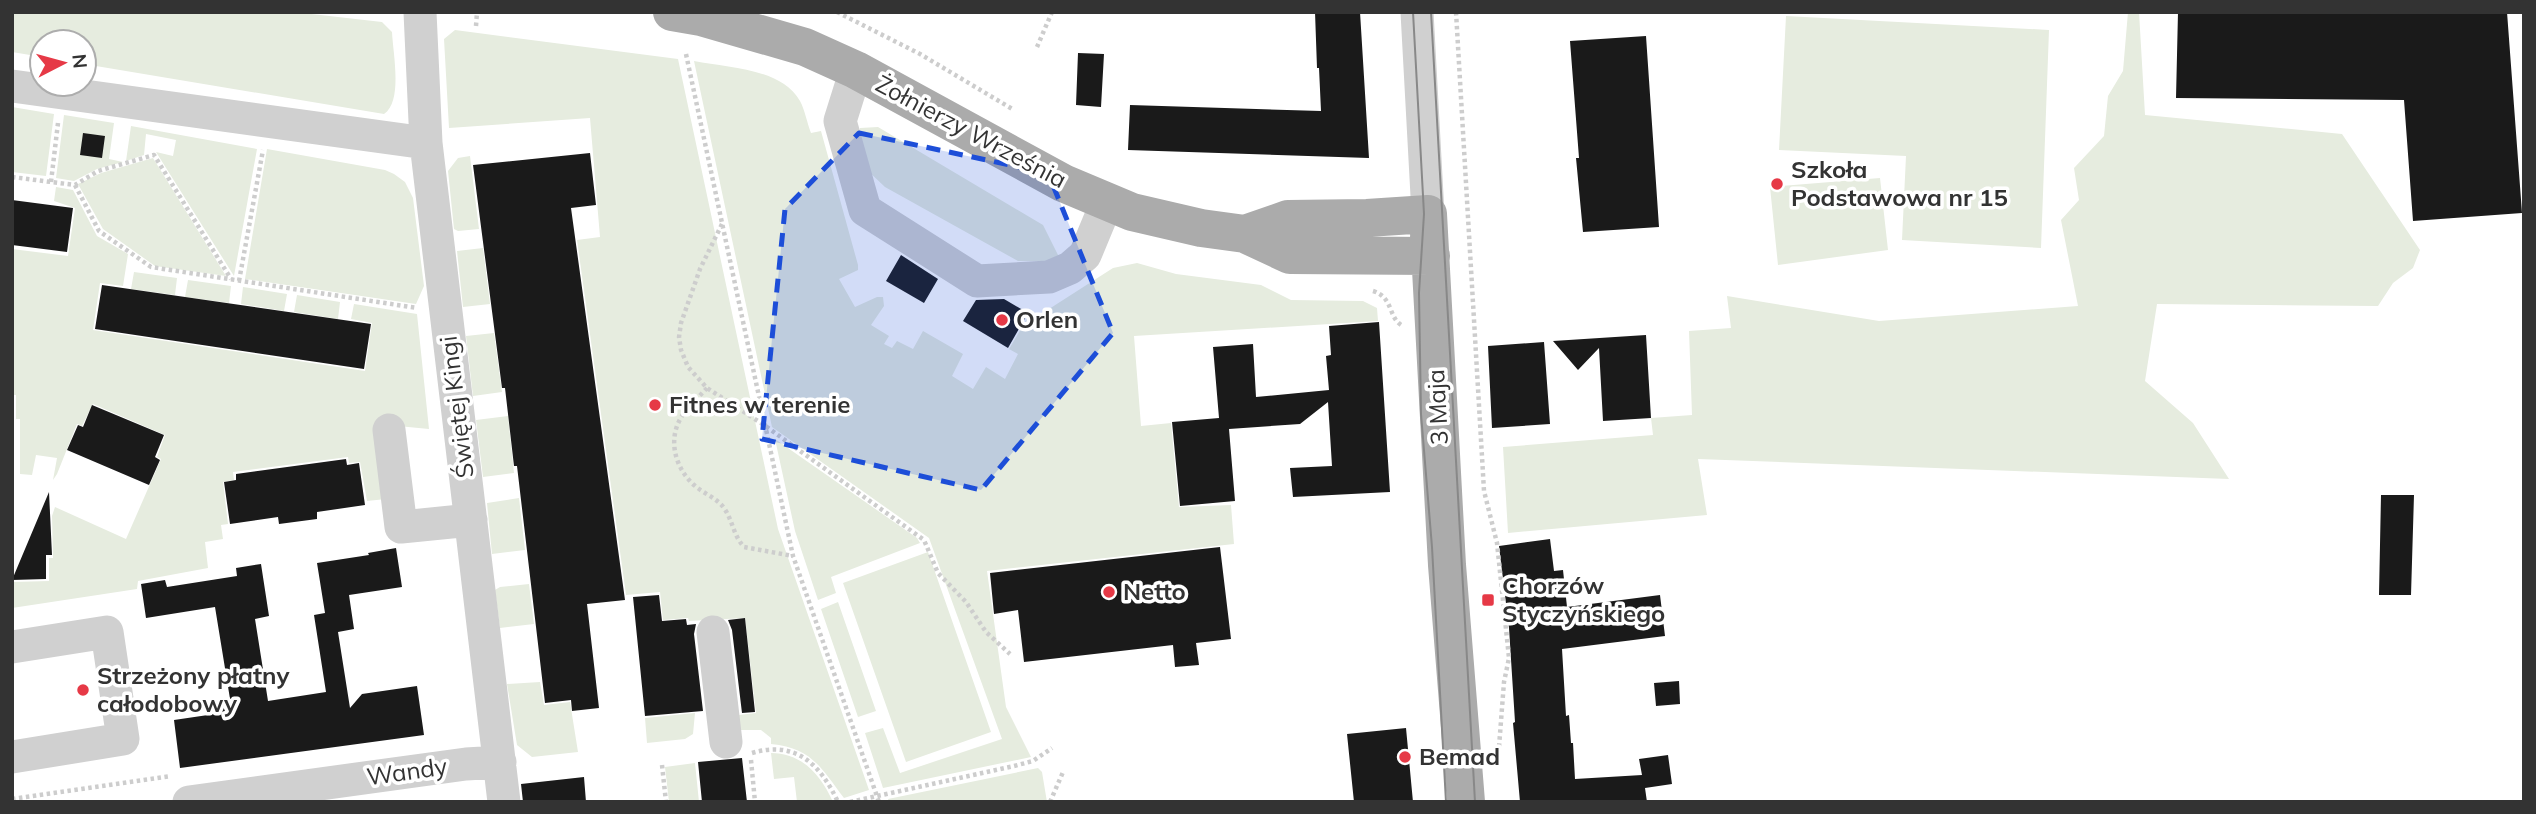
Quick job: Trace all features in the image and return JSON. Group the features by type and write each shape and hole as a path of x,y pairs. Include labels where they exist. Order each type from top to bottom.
{"main road":[{"name":"Żołnierzy Września","path":"692,14 805,47 856,70 1018,159 1132,212 1166,221 1245,234 1290,255 1431,256"},
{"name":"Żołnierzy Września","path":"1245,234 1288,219 1428,214"},
{"name":"3 Maja","path":"1428,214 1447,565 1466,802"}],"street":[{"name":"Świętej Kingi","path":"420,12 426,143 504,802"},
{"name":"3 Maja","path":"1417,12 1428,214"},
{"path":"856,70 840,121 865,210 977,281 1049,277 1070,268 1085,255 1107,202"},
{"path":"12,86 426,143"},
{"path":"389,430 401,527 471,520"},
{"path":"12,647 107,632 123,739 12,757"},
{"path":"713,632 726,742"},
{"name":"Wandy","path":"189,802 466,764 500,762"}],"path":[{"path":"475,26 477,12"},
{"path":"836,12 920,54 1014,110"},
{"path":"1037,47 1052,12"},
{"path":"1456,12 1484,491 1497,543 1507,628 1509,664 1504,682 1498,758"},
{"path":"686,54 793,556 879,802"},
{"path":"51,182 59,112"},
{"path":"239,281 264,146"},
{"path":"12,177 75,185 98,171 154,155 232,279"},
{"path":"75,185 99,230 151,267 415,308"},
{"path":"722,224 687,301 679,337 683,357 707,388 764,425 924,540 938,573 966,602 986,632 1010,654"},
{"path":"1363,288 1380,293 1391,307 1396,322 1404,327"},
{"path":"422,298 422,308"},
{"path":"707,388 683,414 677,425 674,439 676,458 690,481 716,499 725,509 733,531 744,547 793,556"},
{"path":"755,802 750,754 772,748 796,752 810,761 838,802"},
{"path":"850,802 1033,761 1052,748"},
{"path":"662,765 666,802"},
{"path":"1049,802 1063,772"}],"highlighted area":[{"path":"859,133 1048,173 1113,333 981,490 762,439 785,209"}],"shaded area":[{"path":"12,12 294,12 382,22 392,32 396,76 393,99 384,114 98,66 98,28 28,28 28,55 12,52"},
{"path":"2128,12 2139,12 2145,115 2342,134 2420,250 2413,268 2393,283 2378,306 2157,304 2145,381 2193,423 2229,479 1698,459 1707,515 1508,533 1503,447 1653,435 1651,418 1692,415 1689,331 1731,328 1727,296 1879,321 2078,306 2061,220 2079,200 2074,168 2104,136 2108,96 2123,71"},
{"path":"1786,16 2049,30 2041,248 1902,240 1906,156 1779,150"},
{"path":"455,30 678,59 778,529 869,790 844,798 822,769 806,755 785,746 771,744 771,738 761,730 732,730 730,716 756,713 745,618 663,620 660,592 626,595 577,240 600,237 590,118 449,128 444,39"},
{"path":"694,61 753,71 780,82 791,90 802,105 811,133 821,131 858,265 858,270 839,279 855,307 883,297 884,306 871,325 889,336 884,344 892,348 897,341 913,349 923,331 963,354 952,376 973,389 986,367 1005,379 1018,354 1009,349 1030,314 1035,318 1113,268 1137,263 1176,274 1261,285 1291,300 1363,301 1377,308 1378,321 1134,336 1141,426 1171,423 1179,507 1231,505 1234,544 987,571 1006,707 1031,757 883,788 865,733 883,728 900,773 1002,739 929,538 772,427"},
{"path":"12,107 54,114 46,176 12,172"},
{"path":"64,115 114,123 109,159 123,162 97,169 74,181 56,178"},
{"path":"131,126 257,149 234,276 156,152 173,156 176,140 146,134 144,155 126,161"},
{"path":"878,127 1043,225 1059,257 1051,261 1018,261 885,187 866,169 858,141 860,128"},
{"path":"267,149 385,170 405,182 413,198 424,286 416,304 245,279"},
{"path":"470,156 479,229 458,231 454,229 448,171 458,158"},
{"path":"153,158 226,276 155,266 103,229 78,184 101,173"},
{"path":"1880,178 1888,250 1778,265 1770,187"},
{"path":"56,187 73,190 97,236 128,254 123,286 100,283 93,330 365,371 372,323 351,319 354,304 417,314 429,429 377,424 386,499 367,501 360,462 349,463 348,457 233,472 234,480 223,482 228,524 221,525 223,539 205,542 208,568 138,581 137,589 12,608 12,582 49,581 49,558 53,558 52,516 55,507 126,539 161,459 157,457 165,435 93,404 82,426 77,424 53,480 57,458 36,455 32,475 20,474 20,419 16,419 16,395 12,395 12,249 68,256 75,208 54,201"},
{"path":"483,248 490,304 463,307 457,251"},
{"path":"134,272 177,278 175,295 131,289"},
{"path":"188,280 231,286 229,303 185,297"},
{"path":"243,287 287,294 284,311 241,304"},
{"path":"297,295 340,302 338,319 294,312"},
{"path":"494,333 502,392 473,396 466,336"},
{"path":"508,416 514,473 483,477 476,420"},
{"path":"775,439 917,538 920,543 831,577 836,593 818,600 795,531"},
{"path":"519,498 525,550 492,554 487,503"},
{"path":"928,552 991,732 906,762 843,583"},
{"path":"529,584 534,624 500,628 495,590"},
{"path":"838,602 876,711 858,717 821,609"},
{"path":"540,682 544,705 570,702 578,752 532,757 517,745 507,684"},
{"path":"695,713 693,734 685,739 647,743 645,718"},
{"path":"771,753 792,757 809,767 823,783 833,802 797,802 794,777 774,779"},
{"path":"695,763 699,802 669,802 665,767"},
{"path":"1038,768 1042,772 1047,802 889,802 888,799"}],"building":[{"path":"1315,12 1360,12 1369,158 1128,150 1130,105 1321,111"},
{"path":"2178,12 2507,12 2522,213 2413,221 2404,100 2176,98"},
{"path":"1646,36 1659,227 1583,232 1570,41"},
{"path":"1078,53 1104,54 1101,107 1076,105"},
{"path":"83,133 105,136 102,158 80,155"},
{"path":"590,153 596,205 571,208 625,600 587,604 599,708 572,711 571,700 545,703 517,466 514,466 505,388 502,388 473,165"},
{"path":"12,200 73,208 67,252 12,245"},
{"path":"901,255 938,279 924,303 886,281"},
{"path":"102,285 371,324 364,369 95,329"},
{"path":"1004,299 1028,313 1008,348 963,321 976,300"},
{"path":"1379,322 1390,492 1293,497 1290,468 1332,466 1328,402 1300,424 1229,429 1235,501 1180,506 1172,422 1219,418 1213,347 1253,344 1256,397 1329,390 1326,356 1331,355 1329,326"},
{"path":"1646,335 1651,418 1603,421 1599,348 1578,370 1553,341"},
{"path":"1544,342 1550,424 1492,428 1488,346"},
{"path":"92,405 164,435 155,457 160,460 149,485 67,450 78,425 83,427"},
{"path":"346,459 347,465 359,463 365,505 317,512 317,519 279,524 278,517 230,524 224,482 236,480 236,474"},
{"path":"49,492 52,555 46,555 46,579 12,580"},
{"path":"2381,495 2414,495 2411,595 2379,595"},
{"path":"1550,539 1554,571 1563,570 1567,607 1660,595 1665,636 1562,649 1566,716 1569,715 1575,779 1642,775 1639,759 1668,755 1672,784 1645,788 1647,802 1520,802 1509,628 1499,546"},
{"name":"Netto","path":"1220,547 1231,639 1196,643 1199,665 1175,667 1173,645 1024,662 1018,610 994,614 990,573"},
{"path":"396,548 402,587 349,595 354,629 338,632 350,708 362,694 417,686 424,735 180,768 174,720 208,715 207,709 231,705 215,607 146,618 141,584 165,580 167,587 237,576 236,568 261,564 269,616 255,619 268,701 326,692 314,615 325,613 317,563"},
{"path":"659,595 662,621 686,619 687,625 696,624 694,634 703,711 645,716 633,597"},
{"path":"745,618 755,712 742,713 732,630 728,620"},
{"path":"1679,681 1680,704 1656,706 1654,683"},
{"path":"1406,728 1413,802 1354,802 1347,734"},
{"path":"742,758 747,802 702,802 698,762"},
{"path":"584,777 586,802 523,802 521,784"}],"tram line":[{"path":"1413,12 1424,214 1419,293 1421,414 1432,547 1446,802"},
{"path":"1431,12 1475,802"}],"place":[{"name":"Szkoła Podstawowa nr 15","path":"1777,184"},
{"name":"Orlen","path":"1002,320"},
{"name":"Fitnes w terenie","path":"655,405"},
{"name":"Netto","path":"1109,592"},
{"name":"Chorzów Styczyńskiego","path":"1488,600"},
{"name":"Strzeżony płatny całodobowy","path":"83,690"},
{"name":"Bemad","path":"1405,757"}]}
